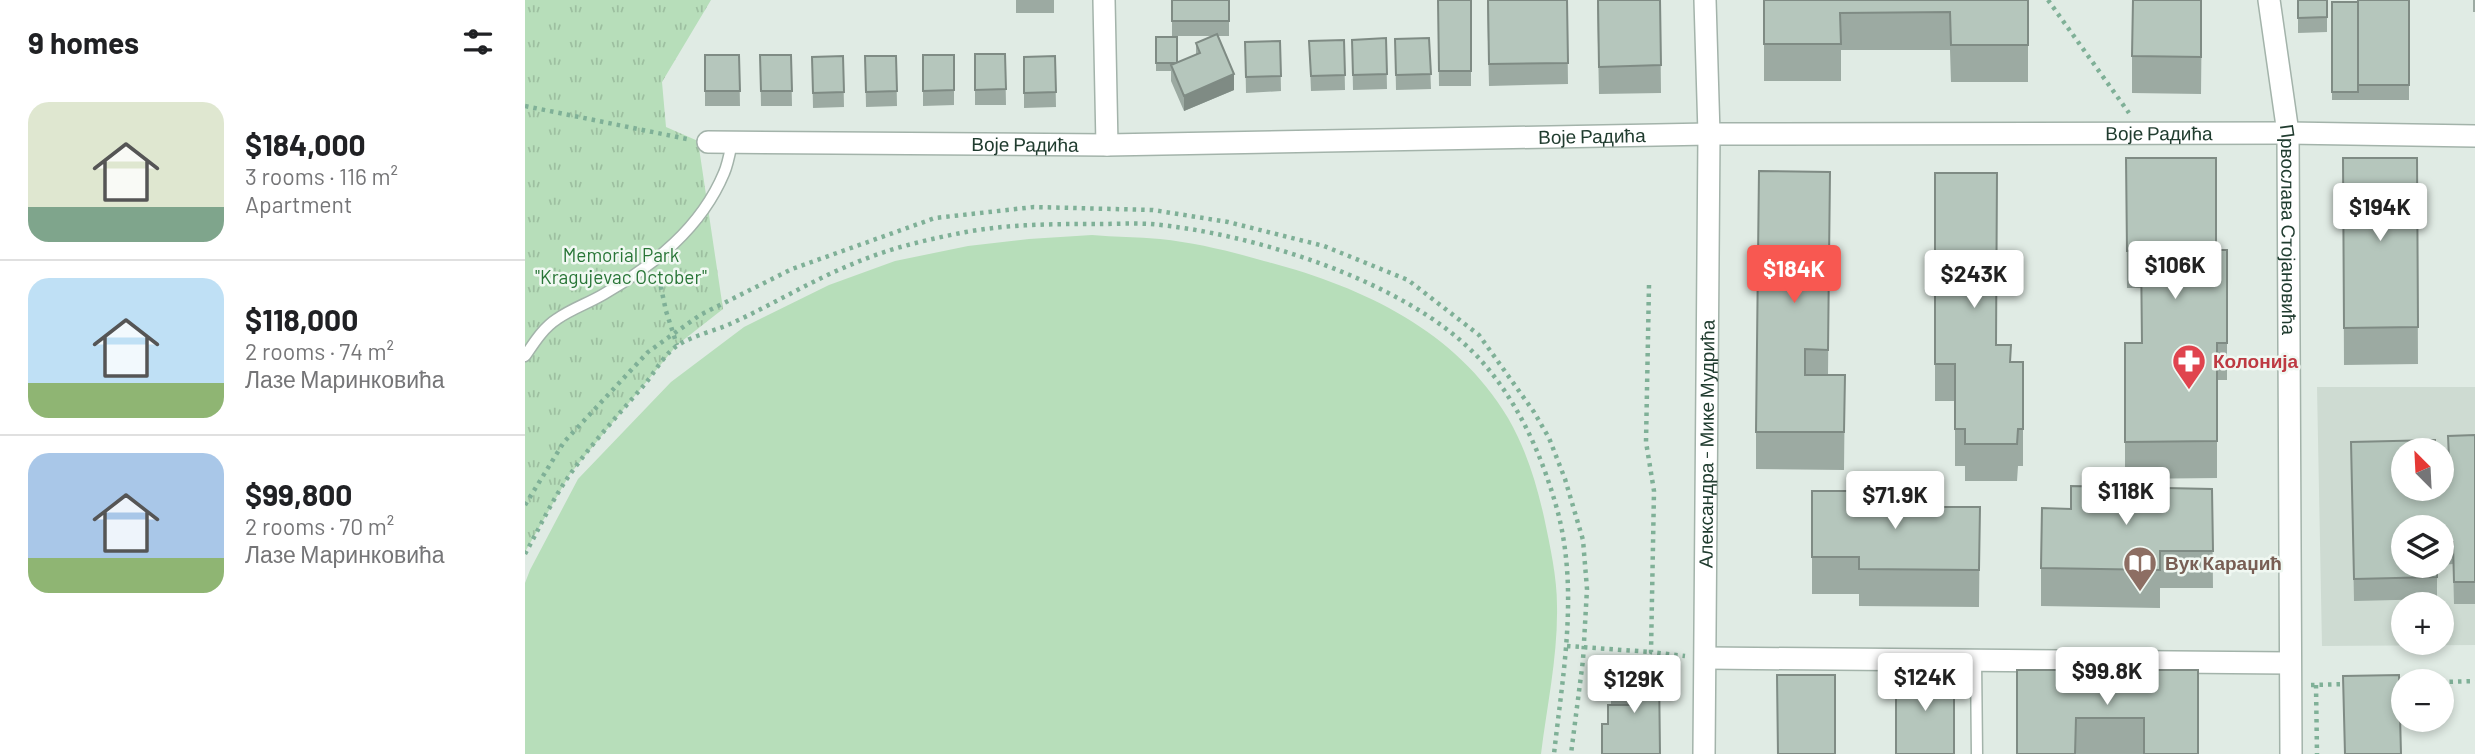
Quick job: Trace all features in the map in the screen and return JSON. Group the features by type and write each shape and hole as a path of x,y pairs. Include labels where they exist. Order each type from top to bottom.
{"street":[{"path":"1104,0 1107,145"},
{"name":"Александра - Мике Мудрића","path":"1704,754 1709,134 1705,0"},
{"name":"Првослава Стојановића","path":"2269,0 2288,132 2291,754"},
{"name":"Воје Радића","path":"708,142 1107,145 1709,134 2288,132 2475,136"},
{"path":"1706,658 1808,664 1914,665 1976,660 2290,674"}],"lane":[{"path":"525,356 540,335 556,320 655,262 682,236 705,208 725,173 732,142"},
{"path":"1976,660 1977,754"}],"path":[{"path":"2048,0 2143,134"},
{"path":"525,106 708,142"},
{"path":"525,505 565,442 648,352 700,315 792,269 935,218 1034,207 1153,210 1227,222 1324,246 1408,280 1479,335 1534,412 1549,438 1565,479 1583,540 1587,589 1584,647 1571,754"},
{"path":"525,554 570,474 677,345 732,323 792,291 858,261 919,242 1027,223 1149,224 1208,232 1353,275 1436,321 1474,353 1506,391 1544,468 1566,552 1569,586 1566,646 1554,754"},
{"path":"655,262 677,345"},
{"path":"1649,285 1646,442 1654,491 1651,652"},
{"path":"1566,646 1706,658"},
{"path":"2290,674 2316,685 2353,684"},
{"path":"2454,682 2475,681"},
{"path":"2316,685 2316,754"}],"shaded area":[{"path":"2317,387 2475,387 2475,645 2454,645 2454,592 2391,592 2391,646 2322,646"}],"green space":[{"name":"Memorial Park \"Kragujevac October\"","path":"525,0 711,0 662,82 666,127 698,141 723,309 677,345 570,474 525,552"},
{"path":"1092,235 1160,239 1200,245 1300,271 1335,284 1369,298 1433,336 1461,359 1486,387 1508,418 1530,466 1544,517 1554,573 1556,643 1541,754 525,754 525,583 530,570 578,479 671,382 744,327 829,285 895,261 968,246"}],"building":[{"path":"1172,0 1229,0 1229,21 1172,21"},
{"path":"1438,0 1471,0 1471,71 1439,71"},
{"path":"1488,0 1567,0 1568,63 1489,64"},
{"path":"1598,0 1660,0 1661,65 1599,67"},
{"path":"1764,0 2028,0 2028,45 1951,45 1950,12 1840,13 1841,44 1764,44"},
{"path":"2133,0 2201,0 2201,57 2132,56"},
{"path":"2298,0 2327,0 2327,17 2298,18"},
{"path":"2358,0 2409,0 2409,85 2358,85"},
{"path":"2332,2 2358,2 2358,92 2332,92"},
{"path":"1217,34 1234,74 1184,96 1171,65 1200,53 1196,43"},
{"path":"1156,37 1177,37 1177,63 1156,63"},
{"path":"1386,38 1387,74 1353,75 1352,40"},
{"path":"1429,38 1431,74 1396,75 1395,39"},
{"path":"1344,40 1345,75 1311,76 1309,41"},
{"path":"1280,41 1281,76 1246,77 1245,42"},
{"path":"975,54 1005,54 1006,89 975,90"},
{"path":"705,55 739,55 740,91 705,91"},
{"path":"760,55 791,55 792,91 761,91"},
{"path":"923,55 954,55 954,90 923,91"},
{"path":"843,56 844,92 813,93 812,57"},
{"path":"865,56 896,56 897,91 866,92"},
{"path":"1055,56 1056,92 1024,93 1024,57"},
{"path":"2126,158 2216,158 2216,250 2227,250 2227,343 2217,343 2217,441 2125,442 2125,343 2142,343 2141,250 2127,251"},
{"path":"2343,158 2417,158 2418,327 2344,328"},
{"path":"1759,171 1830,172 1828,350 1805,349 1805,375 1845,375 1844,432 1756,432"},
{"path":"1935,173 1997,173 1996,345 2011,345 2010,362 2023,362 2023,429 2018,429 2017,444 1965,444 1965,429 1955,429 1955,364 1935,364"},
{"path":"2475,435 2475,582 2454,582 2454,515 2391,515 2391,578 2396,578 2354,579 2351,442 2391,441 2391,501 2454,501 2454,438 2448,436"},
{"path":"2071,486 2212,489 2213,551 2160,551 2160,570 2041,568 2042,508 2071,509"},
{"path":"1812,491 1931,491 1931,507 1980,507 1979,570 1859,569 1859,557 1812,557"},
{"path":"1611,670 1659,670 1660,754 1602,754 1602,724 1608,724 1608,705 1634,705 1633,690 1611,690"},
{"path":"2017,670 2198,670 2198,754 2144,754 2144,718 2076,718 2075,754 2017,754"},
{"path":"1896,672 1954,672 1954,754 1896,754"},
{"path":"1777,675 1835,675 1835,754 1778,754"},
{"path":"2391,675 2391,732 2400,732 2401,754 2345,754 2343,676"}],"place":[{"name":"Колонија","path":"2189,391"},
{"name":"Вук Караџић","path":"2140,593"}]}
